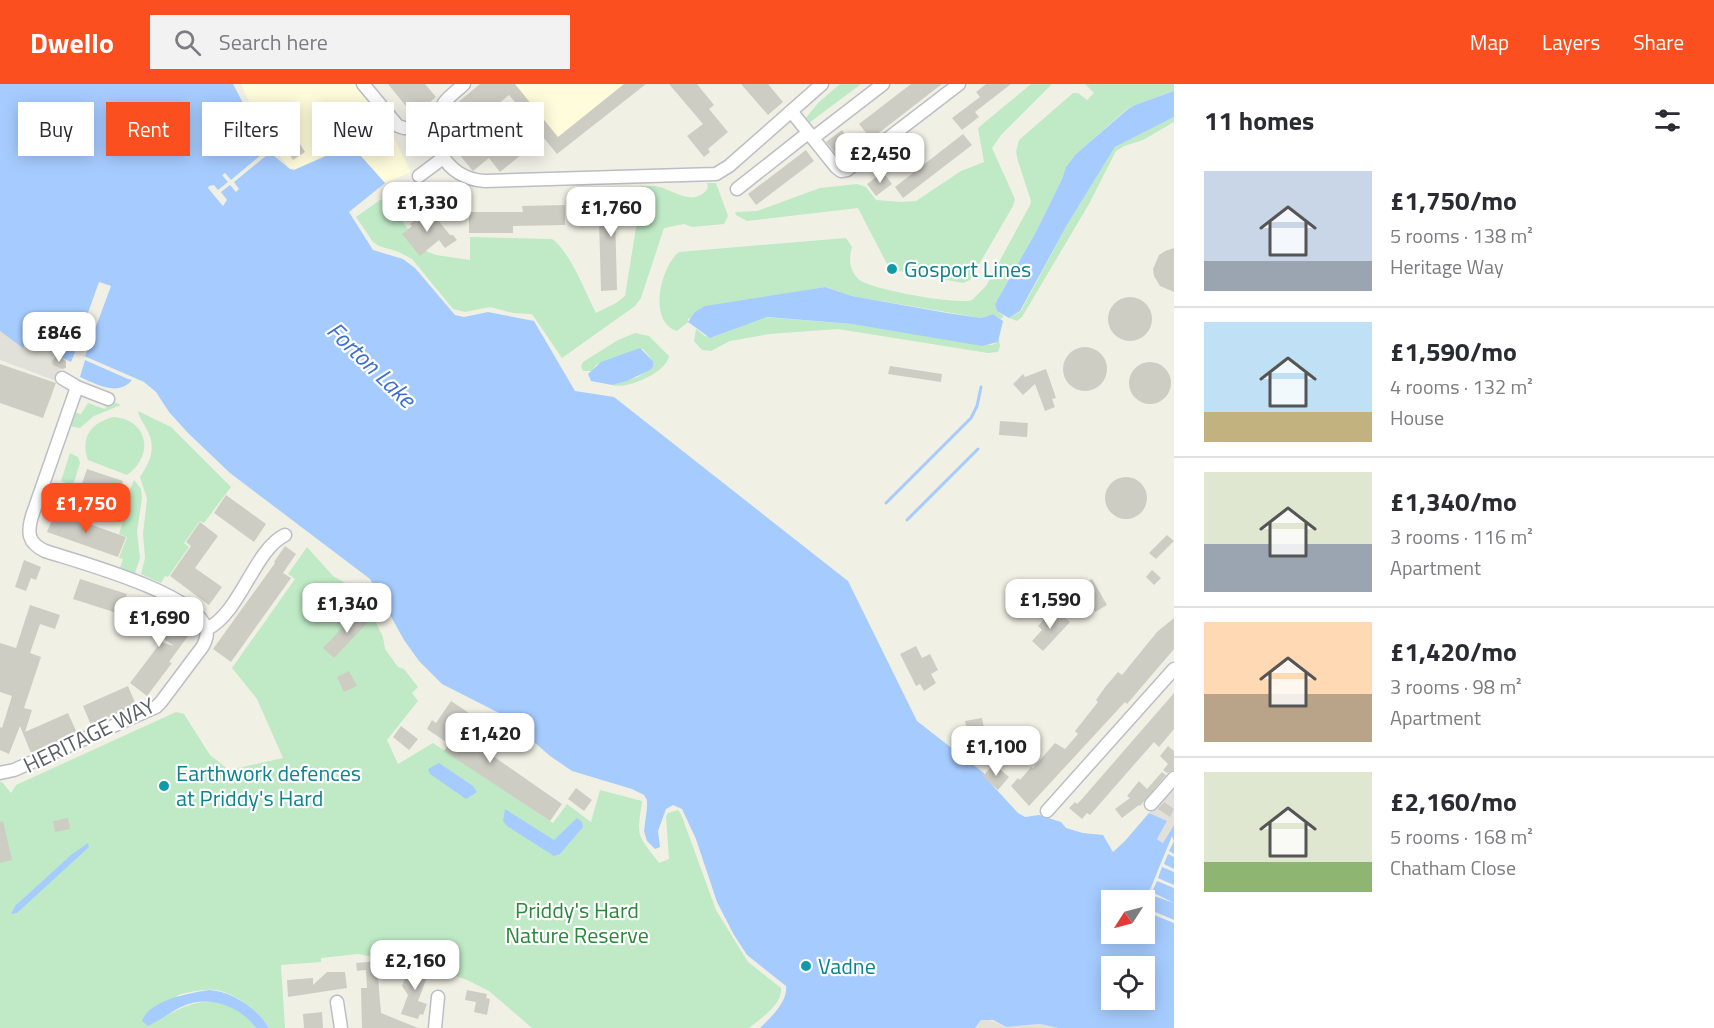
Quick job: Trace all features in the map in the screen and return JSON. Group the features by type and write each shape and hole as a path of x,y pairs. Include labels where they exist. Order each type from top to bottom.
{"street":[{"path":"363,84 398,126 406,126"},
{"path":"445,102 464,84"},
{"path":"419,176 443,158 457,173 480,181 712,175 729,166 822,84"},
{"path":"737,189 883,84"},
{"path":"791,111 836,167 841,171 848,170 958,84"},
{"path":"62,378 77,387 108,399"},
{"path":"77,387 28,529 31,541 38,547 158,589 196,614 207,629 221,620 270,548 278,538 285,535"},
{"name":"HERITAGE WAY","path":"0,773 14,770 158,705 203,646 207,629"},
{"path":"1047,811 1174,669"},
{"path":"1151,804 1174,778"},
{"path":"435,1028 438,998"},
{"path":"337,1002 341,1028"}],"shaded area":[{"path":"241,84 367,84 376,102 312,102 312,156 325,156 290,169 280,156 300,156 300,102 249,102"},
{"path":"500,84 624,84 557,154 544,138 544,102 515,102"},
{"path":"394,138 411,172 385,183 361,156 394,156"},
{"path":"0,331 23,347 27,340 65,359 56,381 0,360"},
{"path":"1174,784 1174,825 1164,843 1157,839 1166,821 1149,813"},
{"path":"987,1019 1006,1027 1040,1024 1058,1028 975,1028 981,1020"}],"green space":[{"path":"840,84 861,84 809,123 806,118 818,103"},
{"path":"1031,84 1052,84 1001,135 992,148 1015,199 970,280 963,283 894,270 887,264 858,208 747,221 736,215 735,212 757,211 820,188 857,184 866,187 876,200 916,201 961,171 984,162 978,128"},
{"path":"1085,84 1174,84 1174,91 1127,109 1076,154 1066,167 1037,230 995,304 997,311 1004,316 1001,319 993,314 981,318 852,296 825,287 765,297 688,319 688,322 677,331 668,326 662,317 660,293 663,281 667,269 679,252 846,238 852,247 850,261 852,270 857,278 869,285 916,296 972,300 986,286 1030,205 1031,201 1016,152 1019,140 1073,93 1078,93 1087,100 1094,93"},
{"path":"1174,117 1174,122 1143,140 1116,151 1089,204 1022,317 1017,321 1009,318 1021,311 1067,225 1115,147"},
{"path":"707,183 716,183 728,216 724,224 692,227 684,224 664,228 641,298 635,306 562,358 532,314 513,313 490,307 465,312 453,309 412,259 373,242 356,217 380,200 387,200 423,250 436,255 470,260 470,237 552,239 571,262 596,313 625,296 638,215 642,215 641,186 658,186 685,197 697,197 708,188"},
{"path":"763,317 852,324 992,345 998,342 999,338 1000,346 998,352 988,353 838,329 769,334 730,341 711,351 702,350 694,341 696,329 705,336 713,337"},
{"path":"635,333 649,336 669,356 667,362 654,374 627,385 612,385 638,377 653,367 653,361 643,349 596,365 592,371 583,371 581,366 583,362 618,340"},
{"path":"109,400 121,405 94,416 80,428 69,426 74,412 81,414 88,403 105,409"},
{"path":"138,411 171,427 231,487 204,523 200,521 184,543 189,547 168,577 165,576 161,583 141,574 145,558 143,534 147,499 140,477 150,459 152,447"},
{"path":"114,417 135,425 144,440 141,458 136,467 127,475 88,460 86,452 85,445 89,432 99,423"},
{"path":"70,453 78,457 80,463 72,489 68,488 69,484 61,481"},
{"path":"134,480 141,489 142,498 137,531 140,558 135,573 120,568 123,559 119,558 127,537 119,534 127,509 123,508"},
{"name":"Priddy's Hard Nature Reserve","path":"307,547 333,576 361,592 383,637 385,649 398,667 404,669 418,687 412,693 418,701 387,740 398,764 433,743 553,823 567,804 591,822 600,790 642,801 640,835 659,863 669,859 666,816 678,810 716,910 748,962 781,988 781,994 770,1011 749,1028 532,1028 489,991 467,980 430,967 358,954 321,958 321,962 281,965 285,1028 269,1028 246,1004 231,995 211,990 178,995 151,1024 193,1004 218,1002 230,1006 256,1028 0,1028 0,782 11,793 16,785 176,712 184,714 210,755 229,770 283,758 257,699 232,668 295,579 288,574"}],"water":[{"name":"Forton Lake","path":"0,84 233,84 242,102 202,102 202,156 274,156 294,170 326,156 361,156 385,183 349,212 373,250 403,259 415,268 455,315 464,317 488,312 534,321 575,391 614,397 848,581 917,721 985,774 984,776 1018,813 1025,817 1039,815 1061,822 1066,828 1103,835 1113,852 1149,813 1167,821 1157,839 1163,843 1174,825 1174,1028 1058,1028 1040,1024 1006,1027 993,1020 981,1020 975,1028 760,1028 781,1004 786,986 747,955 734,935 717,902 696,839 682,809 673,805 666,809 658,831 660,847 655,849 647,841 644,831 647,800 644,795 632,789 572,771 550,756 503,715 442,684 419,661 404,640 370,579 230,473 188,433 169,412 156,392 144,382 75,352 71,362 27,340 23,348 0,331"},
{"path":"1174,91 1174,117 1115,147 1067,225 1020,311 1009,318 997,311 995,304 1037,230 1066,167 1076,154 1128,109"},
{"path":"825,287 852,296 947,313 981,318 993,314 1003,321 998,342 982,346 852,324 767,317 710,338 688,322 695,312 705,306"},
{"path":"640,348 653,361 653,367 650,370 612,385 591,381 588,374 601,362"},
{"path":"85,360 132,380 120,388 107,388 93,383 80,377"},
{"path":"439,763 473,786 477,792 466,799 430,774 428,769"},
{"path":"505,809 554,840 577,818 582,822 583,827 560,854 554,856 507,826 503,821"},
{"path":"88,843 89,847 17,913 11,914 15,906 71,855"},
{"path":"209,990 227,994 244,1002 269,1028 256,1028 240,1013 212,1002 191,1003 148,1026 142,1021 146,1014 161,1003"}],"pier":[{"path":"260,156 266,156 234,182 239,189 236,192 230,185 221,192 227,200 223,206 208,188 214,185 218,190 228,182 222,175 225,173 231,180"},
{"path":"99,282 111,286 85,356 74,352"},
{"path":"1172,836 1174,841 1169,851 1174,854 1174,857 1168,854 1164,864 1174,869 1174,872 1162,867 1158,878 1174,885 1174,888 1157,881 1153,890 1150,890"},
{"path":"1155,894 1174,903 1155,896"},
{"path":"1155,912 1174,920 1174,923 1155,915"}],"building":[{"path":"388,84 425,84 436,97 430,102 406,102 406,106"},
{"path":"480,84 515,84 530,102 515,102 509,95 501,102 458,102"},
{"path":"624,84 646,84 557,154 544,138 544,120 558,137"},
{"path":"669,84 697,84 714,105 709,109 728,132 708,149 710,152 704,157 687,136 703,124"},
{"path":"741,84 768,84 783,102 768,115"},
{"path":"911,84 942,84 871,139 859,124"},
{"path":"986,84 1011,84 975,112 979,117 962,130 952,118 980,97 976,92"},
{"path":"842,130 852,143 837,155 826,142"},
{"path":"963,134 972,145 903,198 895,187"},
{"path":"300,144 305,152 300,155"},
{"path":"806,150 814,161 756,205 748,194"},
{"path":"461,156 520,156 500,172 489,158 473,171"},
{"path":"883,172 892,184 876,196 867,184"},
{"path":"634,194 634,212 615,212 617,290 601,291 599,220 605,220 604,195"},
{"path":"565,205 565,225 513,226 513,233 469,233 469,212 523,212 522,206"},
{"path":"429,209 450,235 457,240 445,248 439,240 420,256 402,234 412,226 410,224"},
{"path":"1174,248 1174,292 1160,286 1153,269 1159,255"},
{"path":"1130,297 1145,304 1152,319 1145,334 1130,341 1115,334 1108,319 1115,304"},
{"path":"1085,347 1100,354 1107,369 1100,384 1085,391 1070,384 1063,369 1070,354"},
{"path":"57,356 66,361 66,368 62,369 53,365 52,361"},
{"path":"1150,362 1158,363 1165,368 1170,375 1170,391 1165,398 1158,403 1150,404 1142,403 1135,398 1130,391 1129,383 1130,375 1135,368 1142,363"},
{"path":"0,364 56,383 43,418 0,403"},
{"path":"890,366 942,374 941,382 888,374"},
{"path":"1046,369 1056,398 1052,399 1055,407 1045,411 1035,384 1023,395 1013,384 1023,374 1025,377"},
{"path":"1000,421 1028,423 1027,437 999,435"},
{"path":"87,469 123,481 115,505 79,492"},
{"path":"1126,477 1134,478 1141,483 1146,490 1146,506 1141,513 1134,518 1126,519 1118,518 1111,513 1106,506 1105,498 1106,490 1111,483 1118,478"},
{"path":"226,495 266,524 254,542 214,513"},
{"path":"55,512 126,537 118,557 47,532"},
{"path":"200,522 218,536 195,568 222,587 209,605 170,576 191,546 186,542"},
{"path":"1167,535 1174,541 1156,559 1149,553"},
{"path":"285,546 296,554 283,573 291,578 231,662 213,649"},
{"path":"24,560 41,567 36,580 31,578 26,591 15,587"},
{"path":"1152,570 1161,578 1154,585 1146,577"},
{"path":"80,579 127,594 120,614 73,599"},
{"path":"1092,579 1107,605 1095,612 1080,587"},
{"path":"151,603 191,632 169,662 172,663 147,696 130,683 161,642 174,646 139,621"},
{"path":"30,605 60,615 55,629 40,624 30,653 41,657 24,708 32,710 25,732 68,713 77,733 31,753 20,726 9,754 0,750 0,727 2,728 12,696 0,692 0,643 16,648"},
{"path":"360,609 371,619 334,658 323,648"},
{"path":"1058,612 1070,622 1043,651 1032,641 1042,630 1038,626 1048,615 1052,619"},
{"path":"1174,618 1174,649 1127,704 1125,702 1029,806 1011,786 1018,778 1020,780 1031,767 1033,768 1055,743 1065,749 1078,734 1075,731 1098,702 1096,700 1106,686 1118,672 1122,675 1157,632"},
{"path":"916,646 922,658 930,654 938,670 931,674 936,683 924,691 920,684 916,686 900,654"},
{"path":"349,671 357,686 344,692 337,677"},
{"path":"128,686 136,705 91,725 83,706"},
{"path":"1174,693 1174,729 1159,747 1154,742 1090,815 1087,813 1082,819 1069,808 1082,799"},
{"path":"451,701 469,713 457,731 562,804 550,821 444,751 449,744 427,729 432,720 436,723"},
{"path":"982,718 984,728 967,731 965,721"},
{"path":"401,726 418,739 409,750 393,737"},
{"path":"1168,746 1174,751 1174,770 1167,773 1163,770 1168,764 1160,756"},
{"path":"994,764 1009,777 998,790 983,776"},
{"path":"1162,772 1166,775 1140,806 1122,818 1115,809 1130,798 1127,796 1139,781 1147,789"},
{"path":"576,788 592,800 584,811 568,799"},
{"path":"1164,802 1174,809 1170,817 1158,809"},
{"path":"68,818 70,829 55,832 53,821"},
{"path":"3,821 12,860 0,863 0,822"},
{"path":"379,961 381,1013 418,1028 362,1028 361,988 367,988 366,970 357,971 356,963"},
{"path":"411,963 430,969 418,1001 427,1004 423,1015 420,1014 418,1019 401,1014 408,995 402,986"},
{"path":"327,972 345,972 347,988 288,997 287,980 313,978 313,985"},
{"path":"467,990 487,994 486,998 490,999 487,1015 474,1012 476,1002 465,1000"},
{"path":"322,1012 323,1028 304,1028 303,1014"}],"waterway":[{"path":"886,503 971,418 977,406 981,387"},
{"path":"907,520 978,449"}],"place":[{"name":"Gosport Lines","path":"892,269"},
{"name":"Earthwork defences at Priddy's Hard","path":"164,786"},
{"name":"Vadne","path":"806,966"}]}
